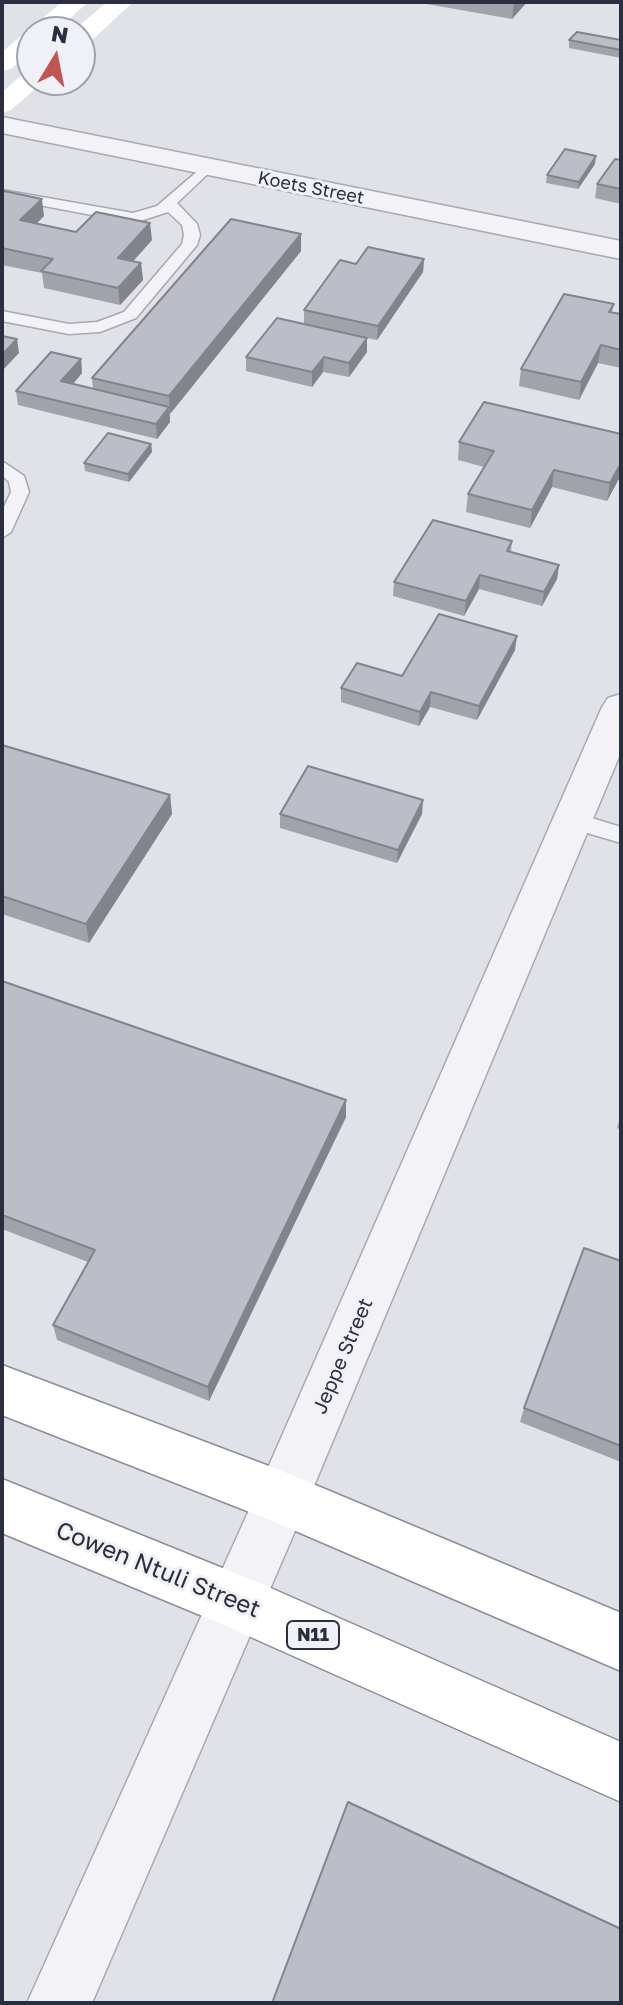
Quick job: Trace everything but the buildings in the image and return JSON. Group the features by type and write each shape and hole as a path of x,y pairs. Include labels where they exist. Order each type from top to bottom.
{"main road":[{"path":"59,16 76,2"},
{"path":"96,24 121,2"},
{"path":"2,1390 282,1498 621,1642"},
{"name":"Cowen Ntuli Street","path":"2,1506 237,1602 621,1772"}],"street":[{"name":"Koets Street","path":"2,125 621,250"},
{"name":"Jeppe Street","path":"59,2003 237,1602 621,707"}],"lane":[{"path":"2,194 120,218 144,216 169,204 207,167"},
{"path":"2,316 69,329 100,327 130,315 189,245 192,235 189,224 169,204"},
{"path":"2,466 18,480 20,492 2,532"},
{"path":"572,820 621,835"}]}
